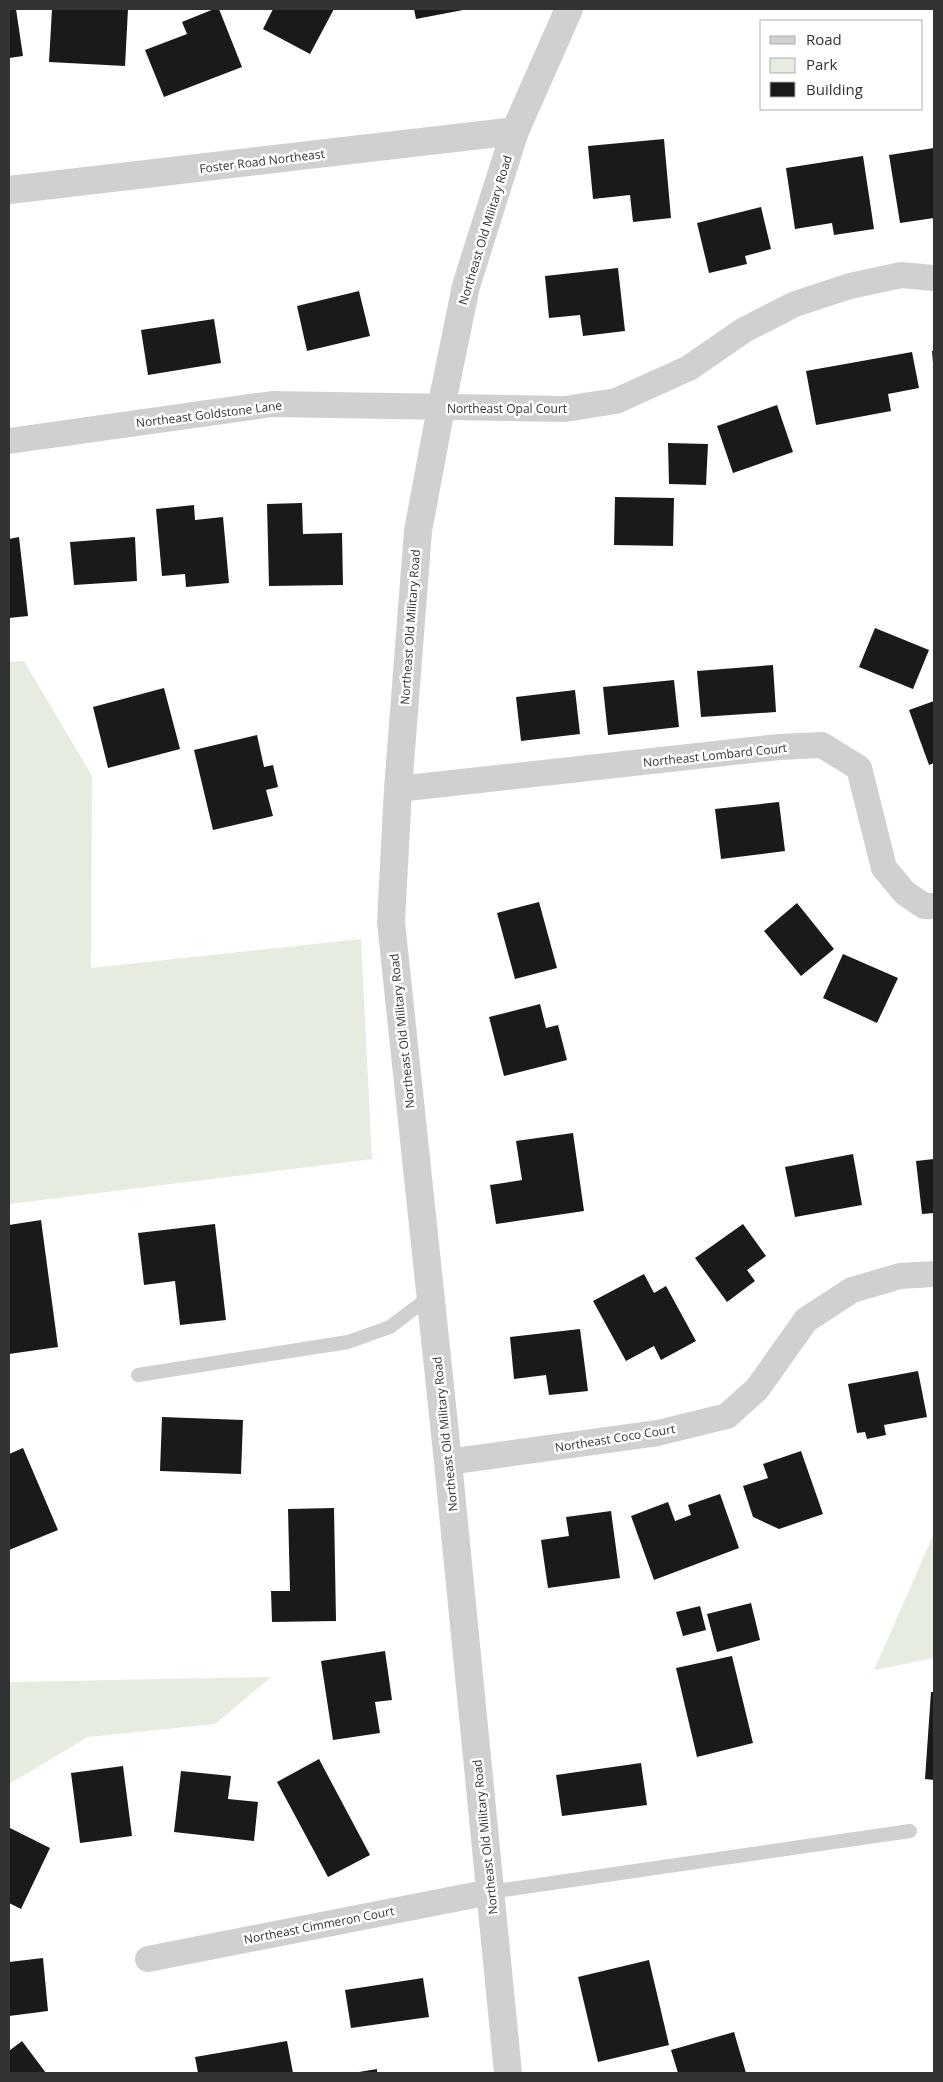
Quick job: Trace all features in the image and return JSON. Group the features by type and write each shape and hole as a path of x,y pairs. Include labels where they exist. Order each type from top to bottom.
{"street":[{"name":"Northeast Old Military Road","path":"508,2073 448,1462 391,922 398,789 418,532 440,408 466,286 515,131 569,9"},
{"name":"Foster Road Northeast","path":"9,190 515,131"},
{"name":"Northeast Opal Court","path":"440,408 565,409 616,400 689,368 744,330 795,304 850,286 901,275 934,278"},
{"name":"Northeast Goldstone Lane","path":"9,441 272,404 440,408"},
{"name":"Northeast Lombard Court","path":"398,789 770,748 822,746 859,768 884,868 905,893 924,906 934,906"},
{"name":"Northeast Coco Court","path":"448,1462 658,1433 727,1416 757,1389 806,1320 852,1290 900,1276 934,1274"},
{"name":"Northeast Cimmeron Court","path":"148,1959 490,1892"}],"lane":[{"path":"138,1375 348,1342 390,1326 430,1296"},
{"path":"490,1892 910,1831"}],"green space":[{"path":"24,661 92,776 91,968 361,939 372,1159 9,1204 9,662"},
{"path":"933,1536 934,1658 874,1670"},
{"path":"271,1677 215,1724 88,1737 9,1784 9,1682"}],"building":[{"path":"9,9 16,9 23,56 9,58"},
{"path":"52,9 128,9 125,66 49,62"},
{"path":"214,9 219,9 242,67 164,97 145,50 187,34 182,22"},
{"path":"273,9 334,9 310,54 263,29"},
{"path":"414,9 463,9 463,10 416,19"},
{"path":"664,139 671,218 633,222 630,195 593,199 588,146"},
{"path":"934,148 934,218 900,223 889,155"},
{"path":"863,156 874,229 834,235 832,223 795,229 786,168"},
{"path":"761,207 771,249 745,256 747,264 709,273 697,223"},
{"path":"618,268 625,331 583,336 580,315 549,318 545,276"},
{"path":"359,291 370,336 307,351 297,306"},
{"path":"214,319 221,363 148,375 141,330"},
{"path":"932,351 934,351 934,363 933,363"},
{"path":"912,352 919,388 888,394 891,411 816,425 806,371"},
{"path":"777,405 793,452 733,473 717,426"},
{"path":"668,443 708,444 706,485 669,484"},
{"path":"615,497 674,498 673,546 614,545"},
{"path":"302,503 303,534 342,533 343,585 269,586 267,504"},
{"path":"194,505 195,520 223,517 229,583 186,587 185,574 162,576 156,509"},
{"path":"19,537 28,616 9,618 9,539"},
{"path":"135,537 137,581 74,585 70,542"},
{"path":"875,628 929,650 913,689 859,667"},
{"path":"773,665 776,712 701,717 697,671"},
{"path":"674,680 679,727 608,735 603,687"},
{"path":"164,688 180,749 108,768 93,707"},
{"path":"575,690 580,734 521,741 516,697"},
{"path":"934,701 934,763 929,765 909,710"},
{"path":"257,735 264,767 273,765 278,787 266,790 273,816 213,830 194,750"},
{"path":"779,802 785,851 721,859 715,809"},
{"path":"539,902 557,968 515,979 497,913"},
{"path":"797,903 834,949 801,976 764,931"},
{"path":"843,954 898,978 877,1023 823,998"},
{"path":"540,1004 546,1028 558,1025 567,1060 504,1076 489,1017"},
{"path":"573,1133 584,1211 496,1224 490,1185 522,1180 516,1141"},
{"path":"853,1154 862,1205 795,1217 785,1167"},
{"path":"934,1159 934,1213 922,1214 916,1161"},
{"path":"41,1220 58,1347 9,1354 9,1225"},
{"path":"215,1224 226,1320 180,1325 175,1281 144,1285 138,1233"},
{"path":"743,1224 766,1256 747,1270 755,1281 727,1302 695,1258"},
{"path":"644,1274 654,1293 666,1286 696,1341 661,1360 654,1346 626,1361 593,1301"},
{"path":"580,1329 588,1391 549,1395 546,1375 514,1379 510,1337"},
{"path":"918,1371 927,1417 884,1425 886,1435 867,1439 865,1432 857,1433 848,1384"},
{"path":"162,1417 243,1420 241,1474 160,1471"},
{"path":"23,1448 58,1530 9,1550 9,1454"},
{"path":"801,1451 823,1514 779,1529 753,1517 743,1486 768,1478 763,1464"},
{"path":"720,1494 739,1548 654,1580 631,1516 668,1502 675,1521 691,1515 688,1505"},
{"path":"334,1508 336,1621 272,1622 271,1591 290,1591 288,1509"},
{"path":"611,1511 620,1578 548,1588 541,1540 569,1536 566,1517"},
{"path":"751,1603 760,1640 717,1652 707,1614"},
{"path":"700,1606 706,1630 683,1636 676,1612"},
{"path":"385,1651 392,1700 375,1702 380,1733 333,1740 321,1661"},
{"path":"732,1656 753,1743 697,1757 676,1668"},
{"path":"931,1692 934,1692 934,1780 925,1779"},
{"path":"319,1759 370,1855 328,1877 277,1782"},
{"path":"641,1763 647,1805 562,1816 556,1775"},
{"path":"123,1766 132,1836 80,1843 71,1773"},
{"path":"181,1771 231,1776 228,1799 258,1802 254,1841 174,1832"},
{"path":"10,1828 50,1848 21,1909 9,1903"},
{"path":"43,1958 48,2011 9,2016 9,1962"},
{"path":"649,1960 669,2045 598,2062 578,1977"},
{"path":"423,1978 429,2017 351,2028 345,1990"},
{"path":"734,2032 746,2073 678,2073 671,2050"},
{"path":"22,2041 46,2073 9,2073 9,2051"},
{"path":"287,2041 293,2073 198,2073 195,2057"},
{"path":"377,2069 377,2073 359,2073 359,2072"}]}
